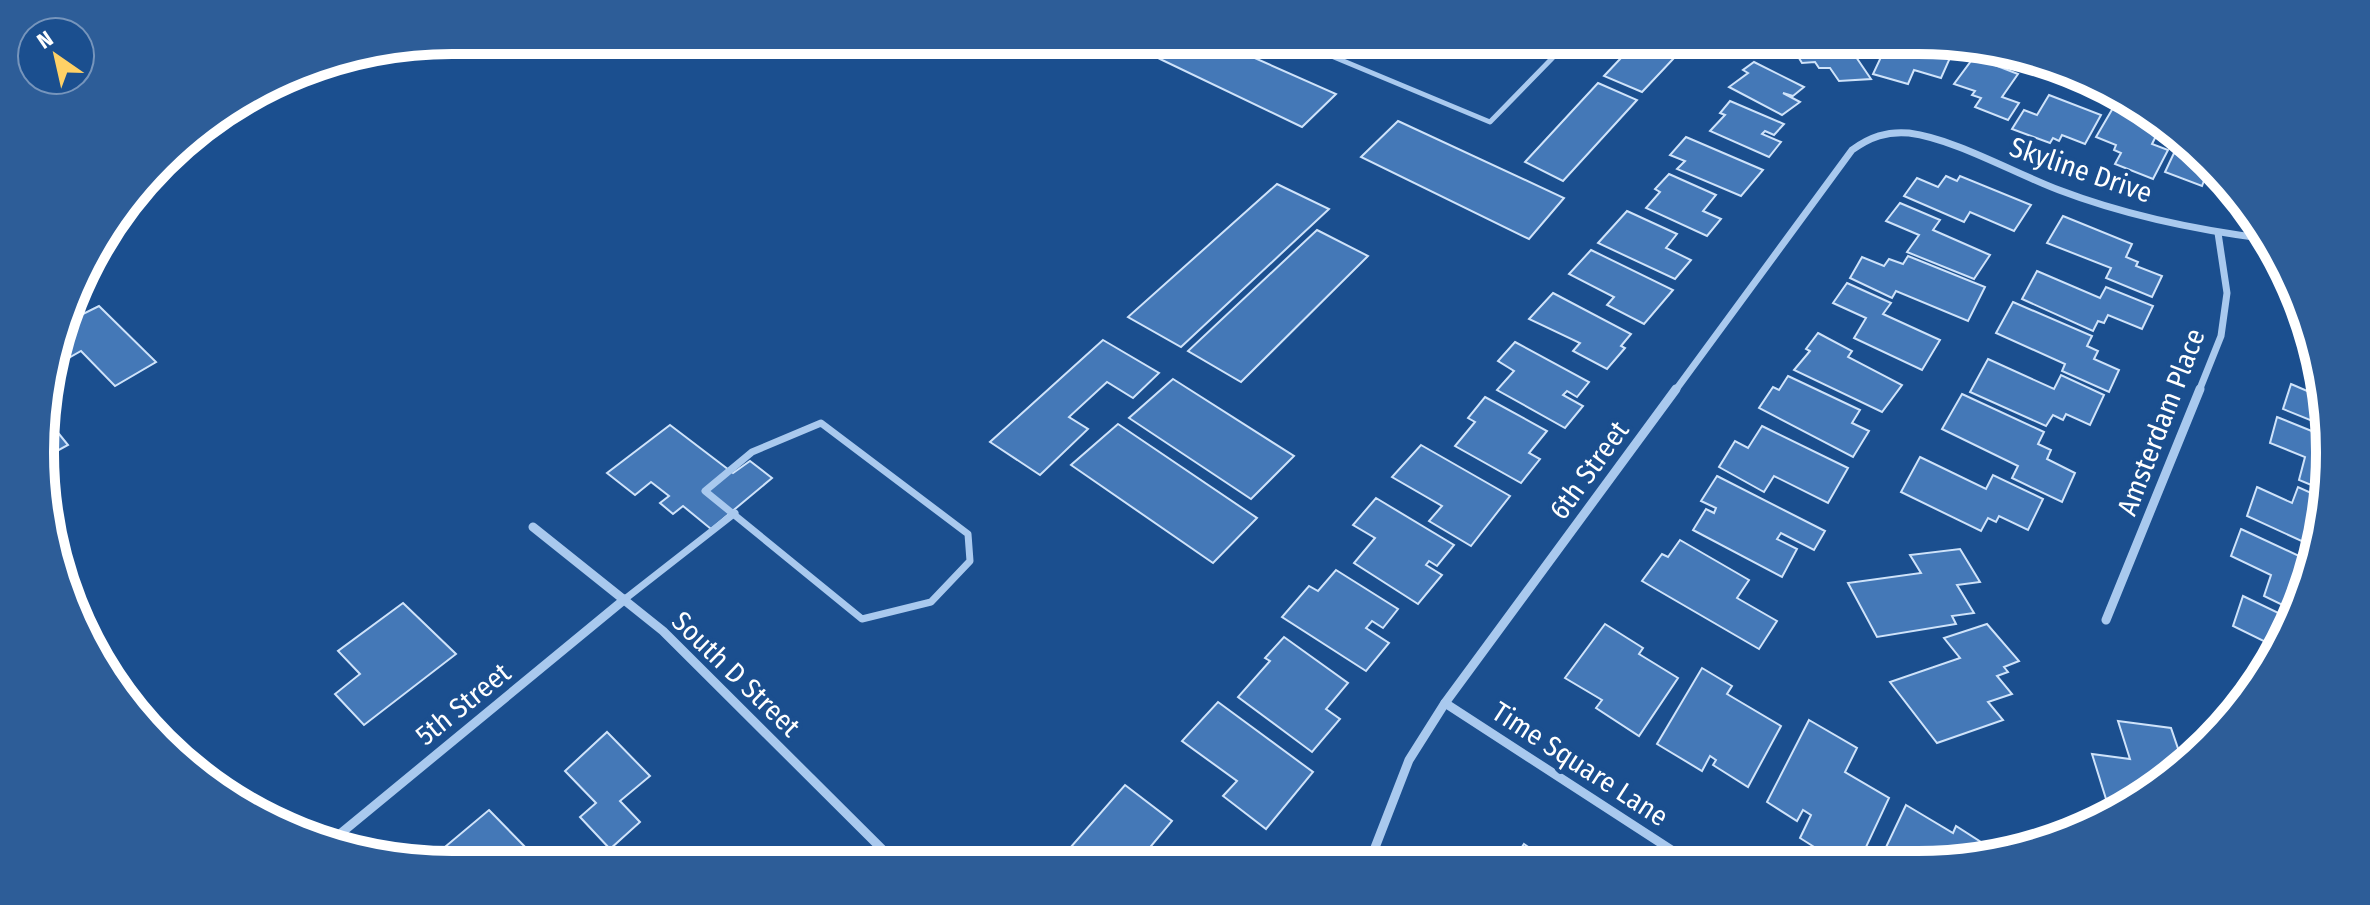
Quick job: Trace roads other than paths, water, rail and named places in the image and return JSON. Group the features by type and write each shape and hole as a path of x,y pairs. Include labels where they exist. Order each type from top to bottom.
{"street":[{"name":"Skyline Drive","path":"1884,131 1909,132 1933,138 2085,199 2142,217 2253,237"},
{"name":"6th Street","path":"1374,851 1409,760 1445,703 1852,150 1866,138 1884,131"},
{"name":"Amsterdam Place","path":"2106,620 2221,336 2227,293 2218,233"},
{"name":"South D Street","path":"533,527 663,631 884,851"},
{"name":"5th Street","path":"340,834 625,599"},
{"name":"Time Square Lane","path":"1445,703 1673,851"}],"lane":[{"path":"1327,54 1490,122 1556,54"},
{"path":"821,423 968,534 970,561 931,602 862,619 735,513 705,491 752,452 821,423"},
{"path":"625,599 735,513"}]}
